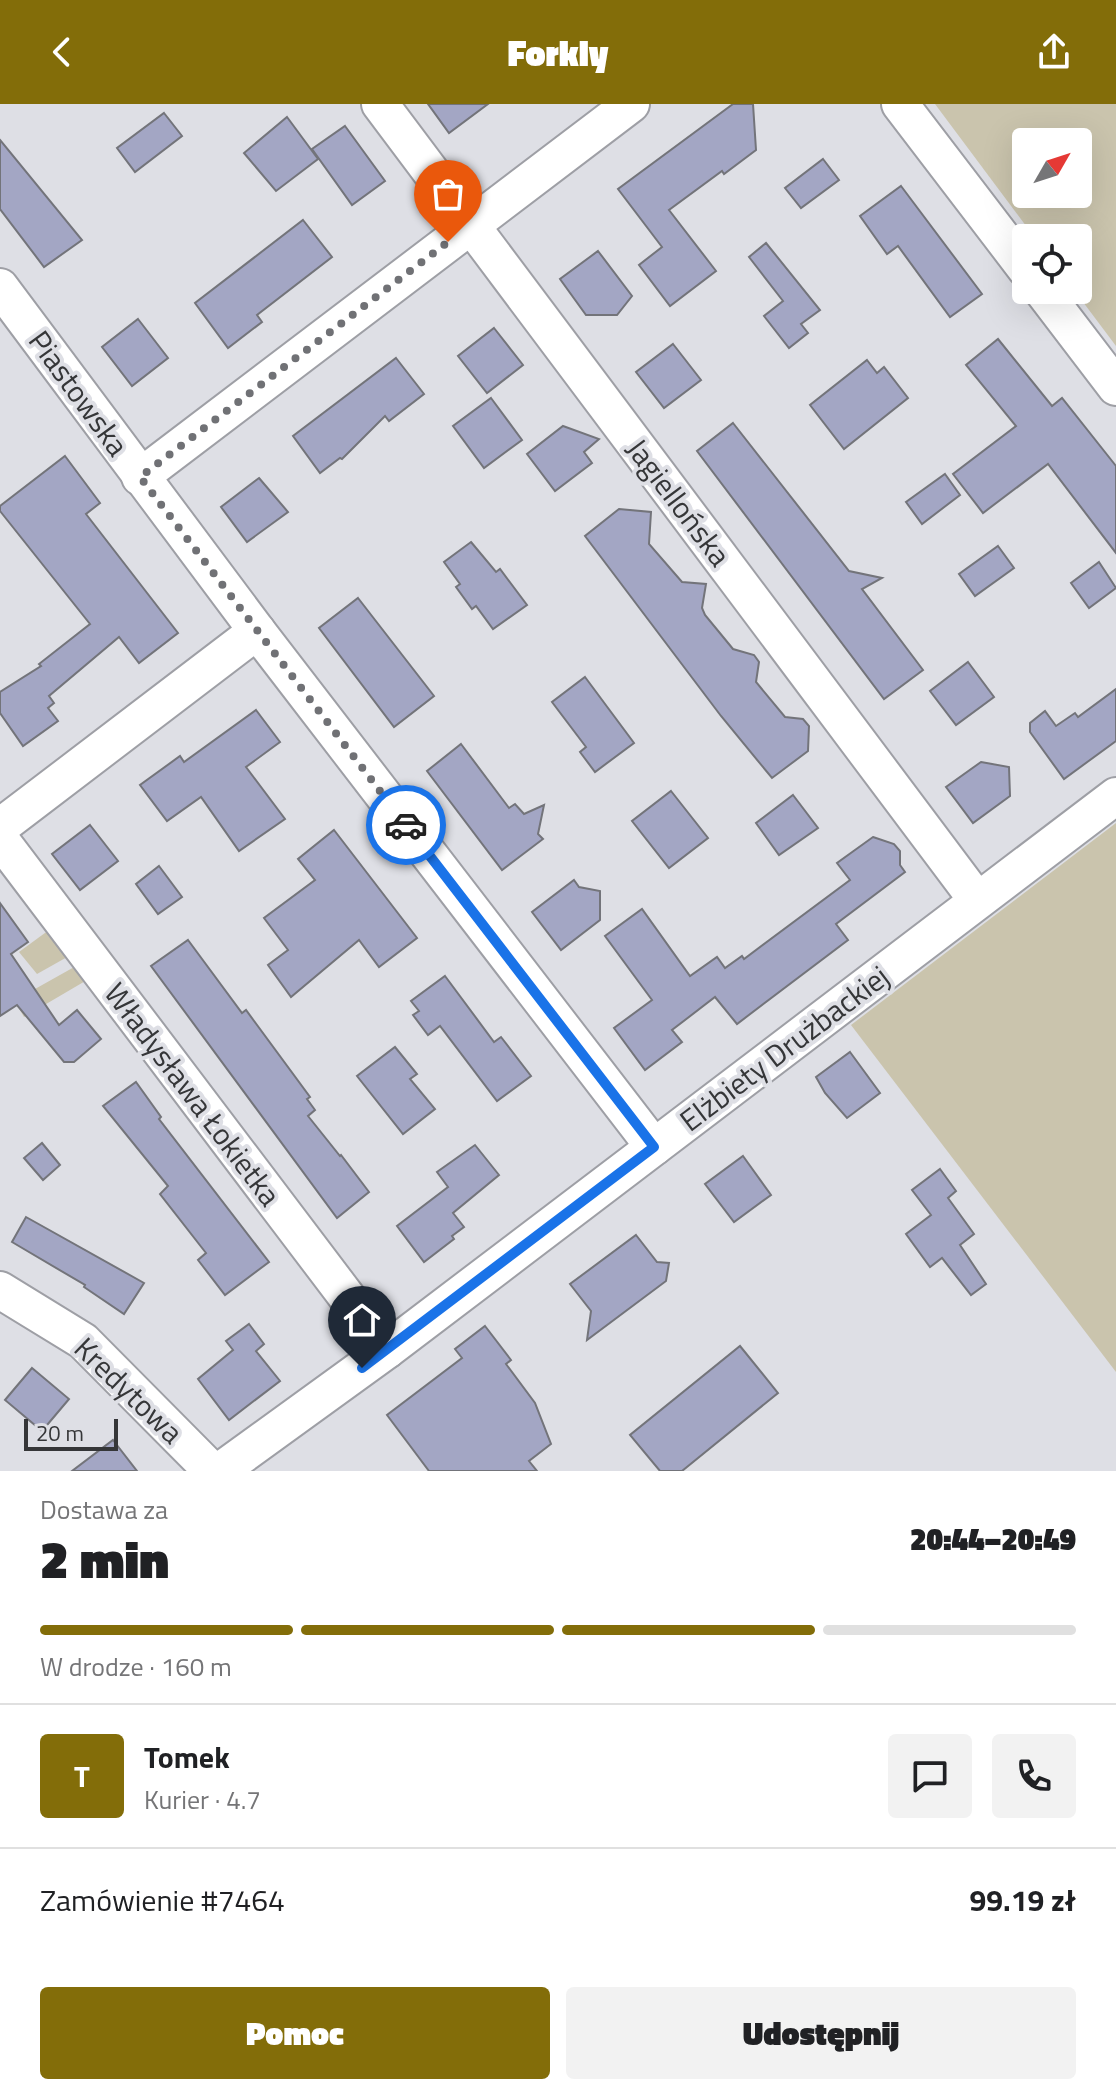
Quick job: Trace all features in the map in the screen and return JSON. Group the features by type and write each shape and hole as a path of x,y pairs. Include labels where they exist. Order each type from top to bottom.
{"street":[{"name":"Jagiellońska","path":"380,104 977,900"},
{"path":"140,477 631,104"},
{"path":"900,104 1012,251"},
{"path":"1053,304 1116,387"},
{"name":"Piastowska","path":"7,310 140,477 654,1147"},
{"path":"0,827 257,631"},
{"name":"Elżbiety Drużbackiej","path":"220,1471 387,1350 1116,796"},
{"name":"Władysława Łokietka","path":"0,839 387,1350"},
{"name":"Kredytowa","path":"0,1290 83,1341 212,1471"}],"shaded area":[{"path":"935,104 1116,104 1116,346 1084,304 1092,304 1092,224 1025,224 1013,208 1092,208 1092,128 1012,128 1012,207"},
{"path":"1116,823 1116,1372 851,1025"},
{"path":"49,930 69,956 37,974 19,952"},
{"path":"76,966 87,980 24,1017 17,1005 38,994 35,989"}],"building":[{"path":"428,104 488,104 449,133"},
{"path":"733,104 753,104 756,150 669,210 716,271 670,306 639,265 662,247 618,189"},
{"path":"164,113 182,136 135,172 117,148"},
{"path":"287,117 318,159 276,191 244,153"},
{"path":"345,126 385,181 352,205 312,149"},
{"path":"0,140 82,240 44,267 0,209"},
{"path":"823,159 839,180 801,208 785,188"},
{"path":"901,186 982,294 950,317 898,246 887,254 860,216"},
{"path":"303,220 332,257 257,315 262,322 228,348 195,303"},
{"path":"766,243 820,310 801,324 808,333 789,348 764,316 783,301 749,257"},
{"path":"598,251 632,296 617,315 586,315 560,279"},
{"path":"138,319 168,358 132,386 102,347"},
{"path":"494,328 523,365 487,393 458,356"},
{"path":"998,339 1052,406 1062,398 1116,466 1116,553 1048,464 983,513 953,474 1016,426 966,365"},
{"path":"673,344 701,380 664,408 636,372"},
{"path":"396,358 424,394 389,421 385,416 342,459 320,473 293,436"},
{"path":"867,360 877,373 884,367 908,398 844,449 810,405"},
{"path":"491,398 522,440 484,468 453,426"},
{"path":"733,423 849,571 882,578 862,589 923,670 884,699 697,451"},
{"path":"563,426 599,439 584,452 592,463 555,491 527,454"},
{"path":"65,456 100,503 86,514 178,633 139,663 119,637 49,696 54,703 48,708 58,721 23,746 0,713 0,692 41,666 39,664 90,624 0,511 0,506"},
{"path":"945,474 960,495 922,524 906,502"},
{"path":"259,478 288,512 247,542 221,507"},
{"path":"619,509 651,512 649,544 682,582 706,584 702,608 705,615 733,649 754,655 759,662 756,682 785,717 803,719 809,726 808,751 772,778 721,716 585,536"},
{"path":"471,542 496,572 500,569 527,605 493,629 476,606 472,609 456,587 460,584 444,562"},
{"path":"998,546 1014,568 975,596 959,574"},
{"path":"1099,562 1116,588 1089,608 1071,583"},
{"path":"358,598 434,696 394,727 319,628"},
{"path":"968,662 994,697 956,725 930,691"},
{"path":"585,677 634,743 595,772 580,752 586,747 552,702"},
{"path":"1116,689 1116,741 1064,779 1030,732 1030,723 1045,711 1056,726 1075,713 1078,717"},
{"path":"256,710 280,742 246,767 285,819 239,851 201,797 167,821 140,785 180,756 184,762"},
{"path":"461,744 509,808 515,804 524,814 544,805 538,834 543,839 502,870 427,771"},
{"path":"981,762 1009,767 1010,796 973,823 946,787"},
{"path":"671,791 708,838 669,868 632,821"},
{"path":"793,795 818,828 779,855 756,823"},
{"path":"90,825 118,861 80,890 52,854"},
{"path":"334,830 417,938 379,967 359,940 291,997 268,965 288,950 264,918 315,880 298,859"},
{"path":"873,837 894,844 900,851 900,865 905,872 836,924 848,940 737,1024 715,997 672,1030 682,1042 645,1070 614,1028 652,1000 605,936 642,909 690,976 717,957 725,968 742,956 744,959 850,880 837,863"},
{"path":"159,866 182,897 158,914 136,884"},
{"path":"574,880 579,887 600,891 600,920 561,950 532,912"},
{"path":"0,903 28,942 11,954 59,1025 77,1010 101,1039 74,1062 64,1062 17,1005 0,1016"},
{"path":"188,940 242,1013 246,1010 310,1097 307,1099 315,1110 308,1116 369,1192 337,1218 151,966"},
{"path":"445,976 494,1042 501,1037 531,1076 497,1101 440,1026 428,1035 413,1015 419,1011 411,1001"},
{"path":"395,1047 417,1074 410,1079 435,1109 403,1134 357,1076"},
{"path":"850,1052 880,1093 847,1118 825,1093 816,1077"},
{"path":"136,1082 161,1117 159,1119 269,1262 225,1295 198,1260 206,1253 160,1194 168,1186 103,1106"},
{"path":"42,1143 60,1165 43,1180 24,1158"},
{"path":"475,1145 499,1175 453,1213 464,1227 452,1236 454,1239 424,1262 397,1226 448,1187 437,1172"},
{"path":"743,1156 771,1195 734,1222 705,1184"},
{"path":"940,1169 956,1191 948,1198 974,1234 960,1245 986,1284 971,1295 942,1258 930,1267 906,1234 931,1215 912,1190"},
{"path":"26,1217 144,1283 124,1314 85,1285 12,1242"},
{"path":"636,1235 657,1262 669,1263 666,1281 587,1340 591,1311 570,1284"},
{"path":"249,1324 264,1344 256,1351 280,1381 229,1420 198,1379 233,1350 226,1341"},
{"path":"485,1326 511,1360 506,1364 535,1403 551,1444 529,1461 537,1471 429,1471 387,1415 462,1358 455,1349"},
{"path":"740,1346 778,1393 682,1471 660,1471 630,1435"},
{"path":"32,1368 69,1399 42,1431 5,1400"},
{"path":"113,1440 137,1471 72,1471"}],"way so far":[{"path":"406,825 140,477 448,242"}],"route":[{"path":"362,1368 654,1147 406,825"}]}
